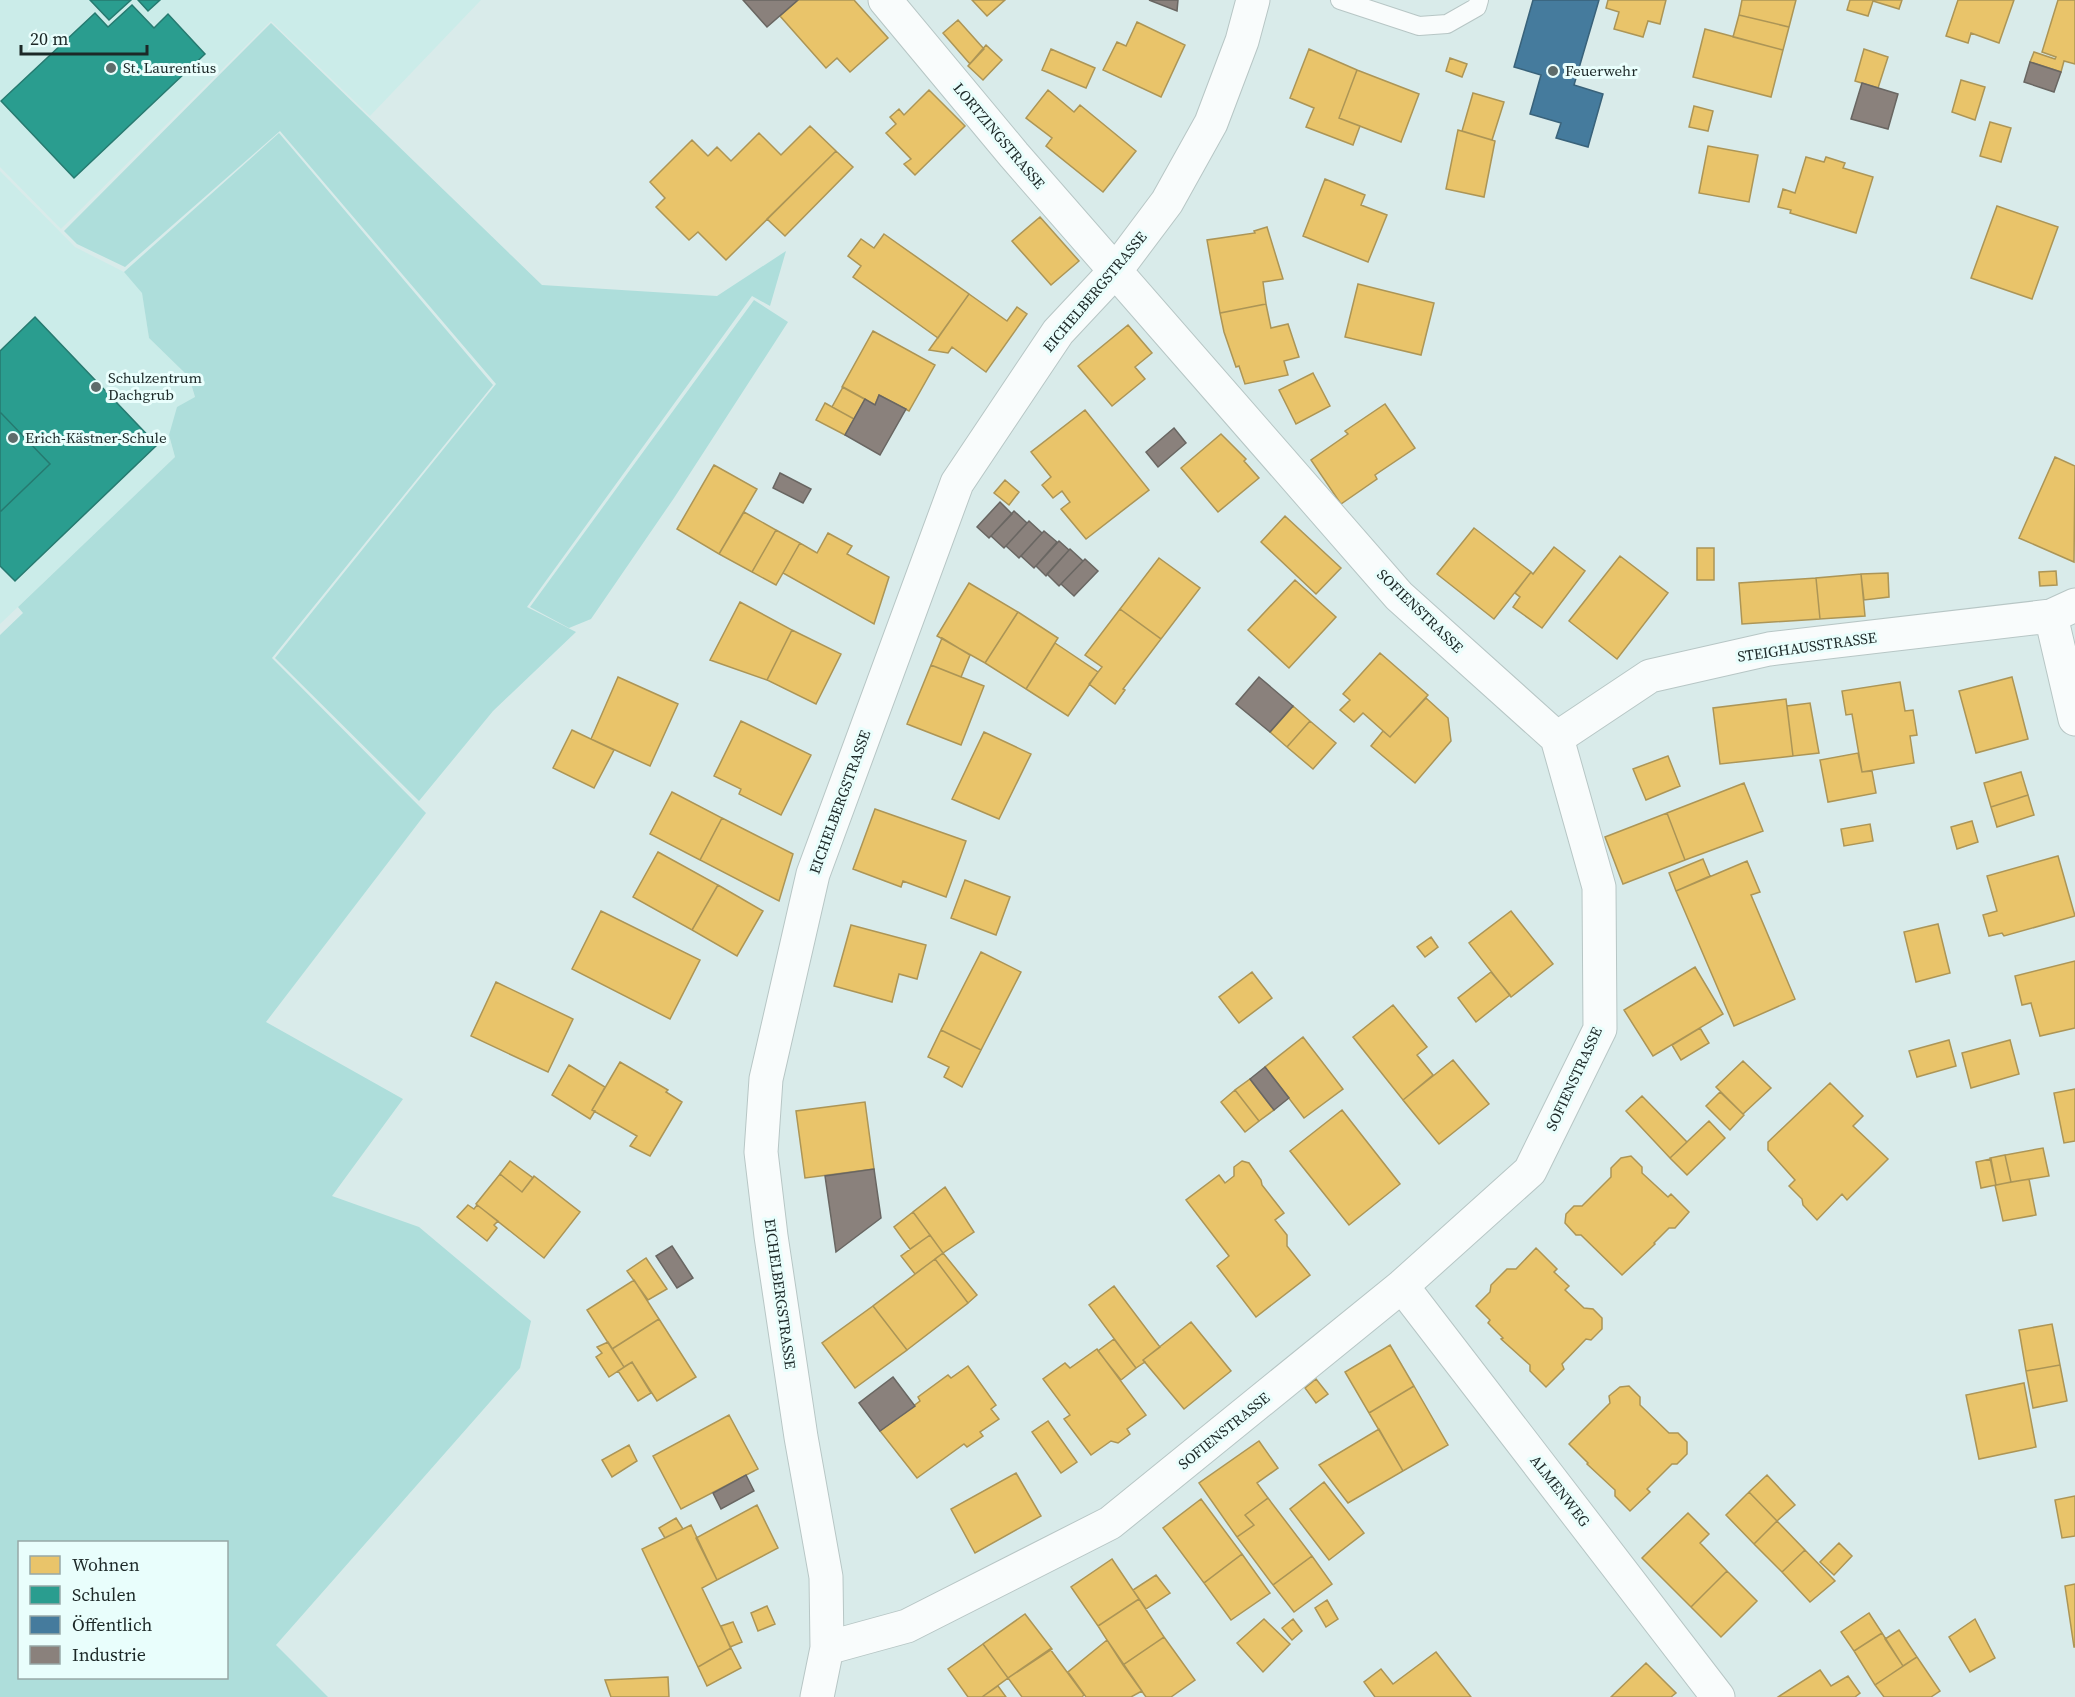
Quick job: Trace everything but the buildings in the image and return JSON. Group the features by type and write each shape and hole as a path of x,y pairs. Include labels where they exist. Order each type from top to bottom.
{"street":[{"name":"LORTZINGSTRASSE","path":"885,0 1014,155 1116,270"},
{"name":"EICHELBERGSTRASSE","path":"818,1697 827,1648 826,1577 801,1437 761,1152 766,1079 813,874 957,483 1058,332 1116,270 1167,202 1210,123 1242,41 1253,0"},
{"name":"SOFIENSTRASSE","path":"827,1648 908,1626 1110,1523 1402,1286 1530,1171 1600,1029 1599,887 1557,738 1399,596 1116,270"},
{"name":"STEIGHAUSSTRASSE","path":"1557,738 1650,676 1769,649 2063,610"},
{"path":"2063,610 2075,719"},
{"name":"ALMENWEG","path":"1402,1286 1718,1697"}],"lane":[{"path":"1340,0 1419,26 1447,24 1477,7 1479,0"}],"shaded area":[{"name":"St. Laurentius","path":"0,0 481,0 370,116 271,21 61,229 0,167"},
{"path":"271,23 542,285 717,296 786,251 770,306 752,296 527,607 576,632 493,711 419,801 275,658 496,384 280,131 125,267 77,244 64,231"},
{"path":"279,133 493,385 272,658 426,813 266,1022 403,1099 332,1196 419,1227 531,1321 520,1368 276,1645 328,1697 0,1697 0,635 23,613 18,607 175,457 169,435 177,407 195,397 189,377 149,338 142,293 124,272"},
{"name":"Schulzentrum Dachgrub","path":"0,171 75,247 124,272 142,292 149,338 189,377 195,398 169,435 175,457 0,624"},
{"path":"754,300 788,322 674,498 591,619 569,628 530,607"}],"place":[{"name":"St. Laurentius","path":"111,68"},
{"name":"Feuerwehr","path":"1553,71"},
{"name":"Schulzentrum Dachgrub","path":"96,387"},
{"name":"Erich-Kästner-Schule","path":"13,438"}]}
